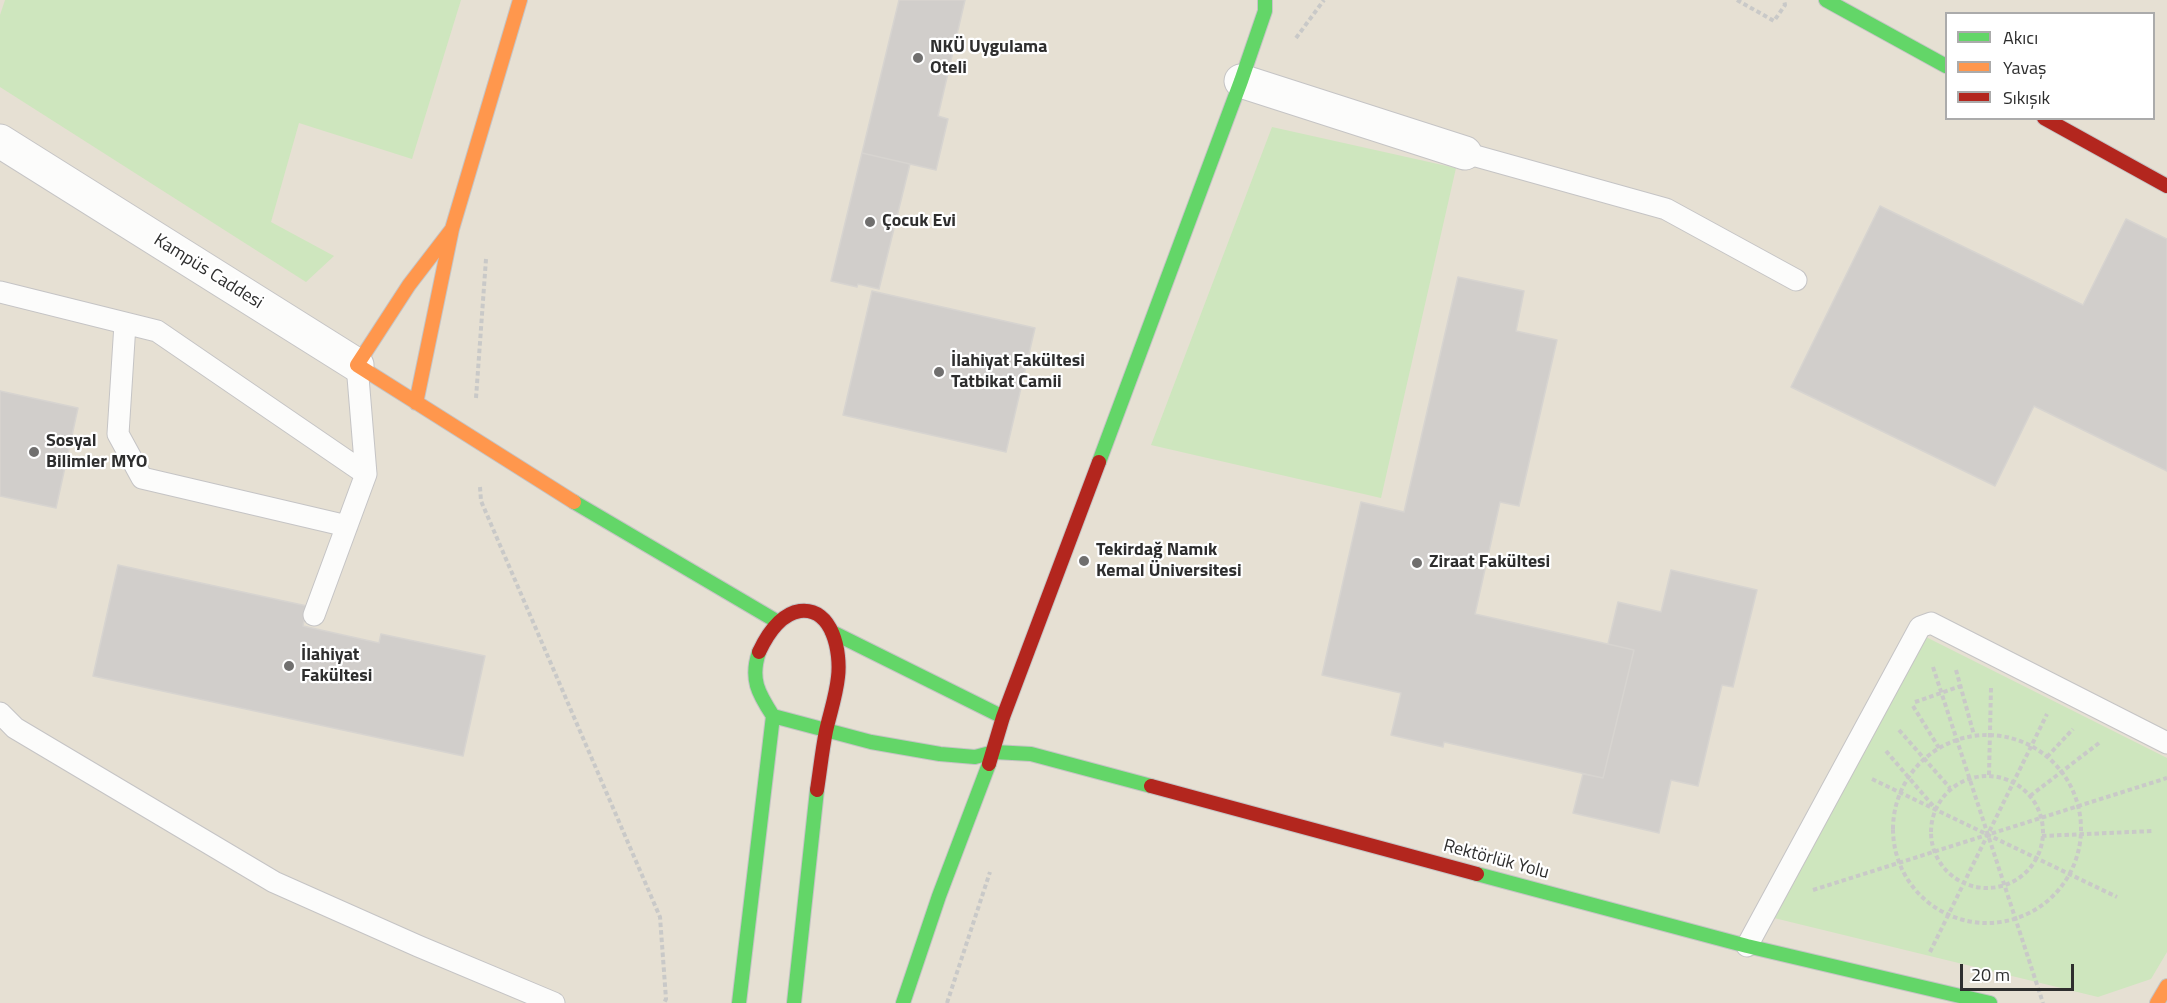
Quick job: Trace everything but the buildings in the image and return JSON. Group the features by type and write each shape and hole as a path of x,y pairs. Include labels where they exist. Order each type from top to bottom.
{"street":[{"path":"416,403 452,229 520,0"},
{"path":"1826,0 1945,65"},
{"path":"903,1003 939,896 994,752 1003,717 1269,4"},
{"path":"1241,81 1465,153"},
{"path":"2048,120 2167,186"},
{"name":"Kampüs Caddesi","path":"0,141 558,494 778,622"},
{"path":"357,365 409,285 452,229"},
{"path":"739,1003 773,716 760,696 755,679 755,660 762,643 778,622 793,613 812,611 823,619 832,632 839,668 837,694 826,730 813,820 794,1003"},
{"path":"832,632 1003,717"},
{"path":"773,716 826,730"},
{"name":"Rektörlük Yolu","path":"826,730 871,742 940,754 975,757 994,752 1031,754 1747,946 1990,1003"},
{"path":"2157,1003 2167,986"}],"lane":[{"path":"1465,153 1666,209 1796,280"},
{"path":"0,292 157,331 366,474"},
{"path":"125,324 118,434 142,478 347,526"},
{"path":"314,615 366,474 357,365"},
{"path":"1747,946 1920,627 1931,623 1945,629 2167,743"},
{"path":"0,713 15,728 274,882 554,1003"}],"path":[{"path":"1737,0 1774,21 1785,5 1784,0"},
{"path":"1920,627 2043,1003"},
{"path":"1945,629 1974,735"},
{"path":"1989,776 1992,654"},
{"path":"1940,748 1911,704 1961,686"},
{"path":"1914,985 2060,689"},
{"path":"1877,705 1950,788"},
{"path":"2047,757 2094,706"},
{"path":"2030,796 2127,722"},
{"path":"1974,735 2005,736 2032,746 2057,764 2073,789 2081,819 2079,851 2066,880 2044,903 2015,919 1985,923 1949,914 1926,901 1905,877 1894,847 1893,816 1909,778 1924,759 1946,744 1974,735"},
{"path":"1885,751 1935,809"},
{"path":"1845,765 2117,897"},
{"path":"2001,777 2014,782 2030,796 2041,818 2042,846 2036,858 2022,876 2004,885 1986,888 1964,883 1950,875 1937,860 1930,841 1931,822 1937,803 1950,788 1969,778 2001,777"},
{"path":"1770,904 2167,778"},
{"path":"2042,836 2153,831"}],"shaded area":[{"name":"Tekirdağ Namık Kemal Üniversitesi","path":"0,0 2167,0 2167,1003 0,1003"}],"green space":[{"path":"5,0 461,0 412,159 299,123 271,222 334,256 306,282 0,87 0,15"},
{"path":"1272,127 1456,168 1381,498 1151,445"},
{"path":"1920,634 2167,758 2167,952 2151,979 2098,997 1774,918"}],"traffic: fast":[{"path":"1099,462 1241,81 1265,11 1265,0"},
{"path":"1826,0 1945,65"},
{"path":"574,502 778,622"},
{"path":"832,632 1003,717"},
{"path":"739,1003 773,716 757,685 755,670 759,652"},
{"path":"773,716 871,742 940,754 975,757 994,752 1031,754 1151,786"},
{"path":"903,1003 939,896 989,764"},
{"path":"794,1003 817,790"},
{"path":"1477,874 1747,946 1990,1003"}],"traffic: slow":[{"path":"416,403 452,229 520,0"},
{"path":"452,229 409,285 357,365 574,502"},
{"path":"2157,1003 2167,986"}],"traffic: jam":[{"path":"2048,120 2167,186"},
{"path":"989,764 1003,717 1099,462"},
{"path":"759,652 770,632 780,621 800,611 820,616 832,634 839,667 817,790"},
{"path":"1151,786 1477,874"}],"place":[{"name":"NKÜ Uygulama Oteli","path":"918,58"},
{"name":"Çocuk Evi","path":"870,222"},
{"name":"İlahiyat Fakültesi Tatbikat Camii","path":"939,372"},
{"name":"Sosyal Bilimler MYO","path":"34,452"},
{"name":"Tekirdağ Namık Kemal Üniversitesi","path":"1084,561"},
{"name":"Ziraat Fakültesi","path":"1417,563"},
{"name":"İlahiyat Fakültesi","path":"289,666"}]}
